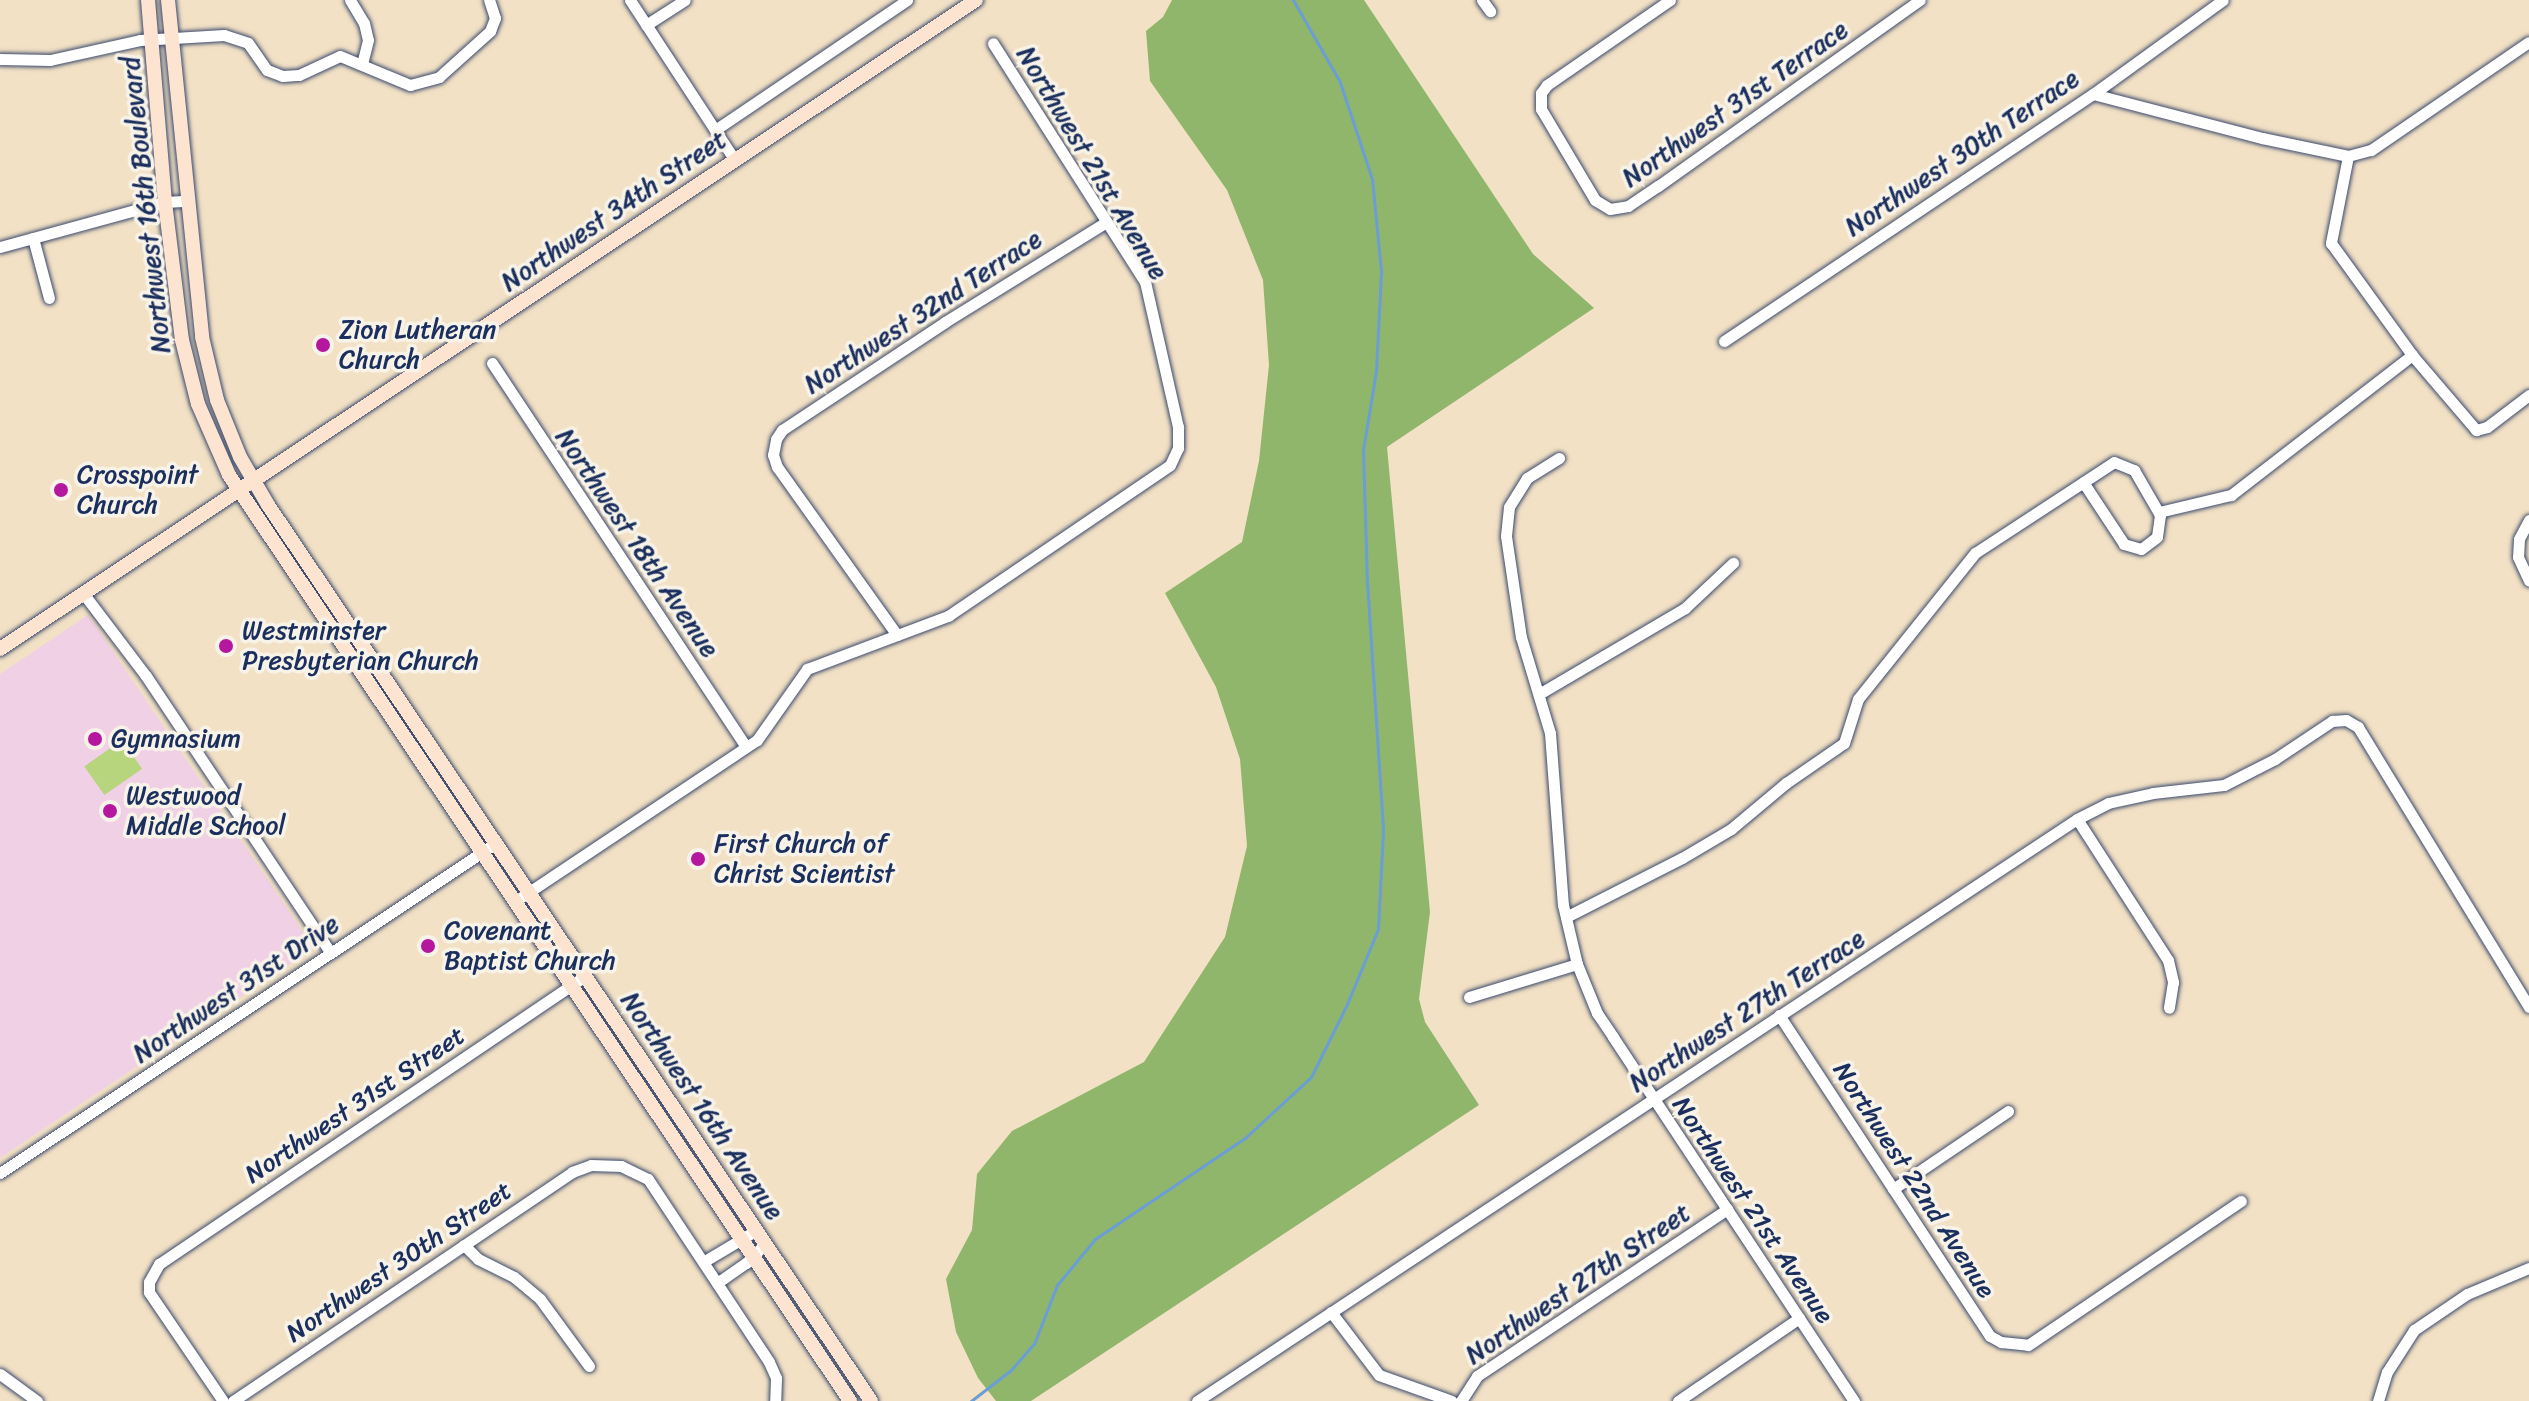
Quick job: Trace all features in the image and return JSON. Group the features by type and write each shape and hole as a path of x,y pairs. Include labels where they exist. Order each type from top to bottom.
{"main road":[{"name":"Northwest 16th Boulevard","path":"148,0 177,308 189,368 210,437 237,490"},
{"name":"Northwest 16th Boulevard","path":"168,0 187,201 208,368 229,431 253,480"},
{"name":"Northwest 34th Street","path":"0,649 976,0"},
{"name":"Northwest 16th Avenue","path":"253,480 766,1243 865,1399"},
{"name":"Northwest 16th Avenue","path":"237,490 850,1401"},
{"path":"366,683 380,672"}],"street":[{"path":"350,0 364,23 368,40 362,64"},
{"path":"0,59 50,60 170,37 232,37 248,43 267,70 283,76 299,75 340,56 410,85 439,77 490,31 495,18 489,0"},
{"path":"630,0 734,159"},
{"path":"646,25 685,0"},
{"path":"715,130 907,0"},
{"path":"1482,0 1490,11"},
{"name":"Northwest 31st Terrace","path":"1670,0 1547,85 1541,93 1541,109 1595,200 1610,209 1628,206 1658,186 1920,0"},
{"name":"Northwest 30th Terrace","path":"1724,341 2093,94 2223,0"},
{"path":"2093,94 2262,138 2348,156 2371,150 2529,42"},
{"name":"Northwest 21st Avenue","path":"897,635 948,616 1170,465 1178,448 1178,427 1145,282 993,43"},
{"path":"2348,156 2331,243 2412,355 2476,430 2487,427 2529,395"},
{"path":"0,247 165,202 187,201"},
{"name":"Northwest 32nd Terrace","path":"897,635 777,467 773,447 780,433 945,322 1106,222"},
{"path":"33,238 49,298"},
{"path":"2159,512 2231,495 2412,355"},
{"name":"Northwest 18th Avenue","path":"492,363 746,747"},
{"name":"Northwest 21st Avenue","path":"1559,458 1527,478 1509,507 1506,536 1521,637 1550,733 1566,917 1577,964 1597,1013 1854,1401"},
{"path":"1566,917 1682,858 1731,829 1786,783 1844,743 1858,699 1975,553 2083,482 2114,462 2134,470 2159,512 2157,537 2141,549 2124,544 2083,482"},
{"path":"2529,520 2519,539 2518,557 2529,581"},
{"path":"1539,694 1685,608 1733,563"},
{"path":"83,593 146,676 330,952"},
{"path":"514,902 757,740 807,669 897,635"},
{"name":"Northwest 27th Terrace","path":"1198,1401 2077,819 2108,803 2153,793 2224,785 2275,759 2325,724 2346,720 2358,727 2529,1007"},
{"path":"2077,819 2168,960 2173,982 2169,1008"},
{"name":"Northwest 31st Drive","path":"0,1173 496,843"},
{"path":"1469,997 1577,964"},
{"name":"Northwest 31st Street","path":"223,1401 149,1292 152,1274 175,1252 585,976"},
{"name":"Northwest 22nd Avenue","path":"1779,1015 1990,1336 2001,1342 2028,1345 2241,1201"},
{"path":"1893,1189 2008,1111"},
{"name":"Northwest 30th Street","path":"233,1401 572,1172 591,1165 621,1166 648,1179 703,1262"},
{"name":"Northwest 27th Street","path":"1461,1401 1477,1376 1727,1209"},
{"path":"757,1230 703,1262 769,1362 776,1378 776,1398"},
{"path":"717,1283 766,1243"},
{"path":"464,1245 478,1259 514,1277 540,1299 589,1366"},
{"path":"2378,1401 2387,1372 2414,1330 2467,1294 2529,1268"},
{"path":"1331,1312 1379,1375 1452,1401"},
{"path":"1678,1401 1799,1318"},
{"path":"0,1374 37,1401"}],"shaded area":[{"name":"Westwood Middle School","path":"88,615 314,948 0,1158 0,674"}],"green space":[{"path":"1172,0 1364,0 1533,254 1594,308 1387,447 1430,912 1419,999 1425,1022 1479,1105 1031,1401 996,1401 978,1378 956,1332 946,1279 972,1230 977,1174 1012,1131 1144,1062 1225,937 1247,846 1240,759 1216,687 1165,593 1242,542 1259,461 1269,365 1263,280 1227,190 1150,81 1146,31 1163,17"},
{"path":"122,740 142,769 104,795 84,766"}],"waterway":[{"path":"971,1401 1011,1370 1034,1344 1057,1285 1095,1239 1246,1137 1311,1077 1347,1004 1378,929 1383,829 1367,584 1363,450 1376,371 1381,271 1372,179 1340,82 1293,0"}],"place":[{"name":"Zion Lutheran Church","path":"323,345"},
{"name":"Crosspoint Church","path":"61,490"},
{"name":"Westminster Presbyterian Church","path":"226,646"},
{"name":"Gymnasium","path":"95,739"},
{"name":"Westwood Middle School","path":"110,811"},
{"name":"First Church of Christ Scientist","path":"698,859"},
{"name":"Covenant Baptist Church","path":"428,946"}]}
